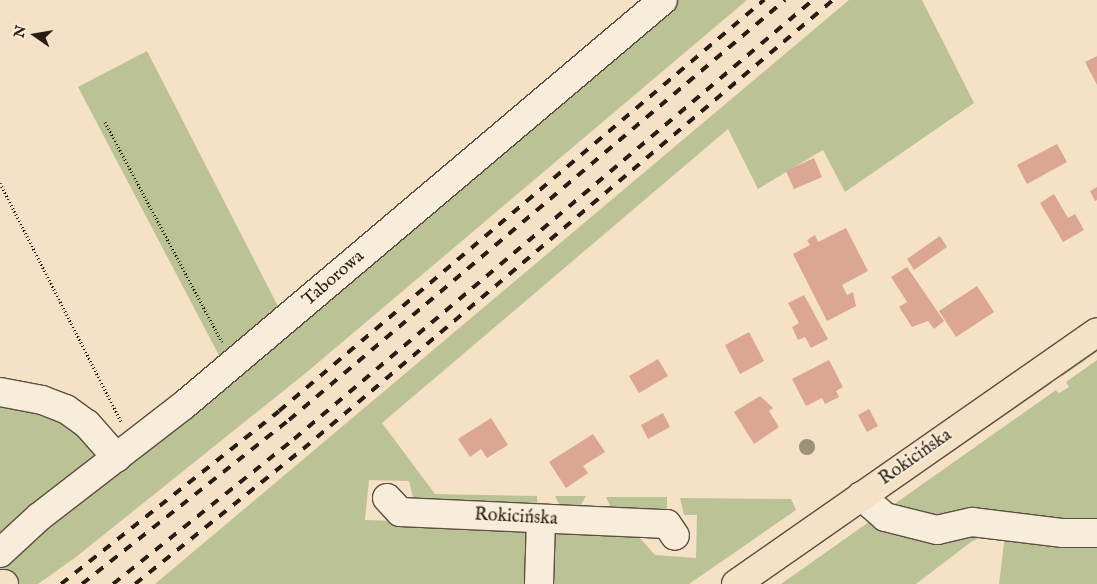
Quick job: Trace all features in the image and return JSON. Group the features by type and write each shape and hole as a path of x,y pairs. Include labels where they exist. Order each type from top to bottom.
{"main road":[{"name":"Rokicińska","path":"736,584 1097,332"}],"street":[{"name":"Taborowa","path":"0,553 39,518 234,364 663,0"},
{"path":"0,392 42,400 66,409 124,452"},
{"path":"861,496 884,517 937,530 972,522 1063,533 1097,534"},
{"name":"Rokicińska","path":"387,498 400,512 541,520 667,524 675,536"},
{"path":"539,584 541,520"}],"path":[{"path":"105,122 234,364"},
{"path":"0,183 124,452"}],"green space":[{"path":"673,0 747,0 307,372 76,557 38,584 0,584 0,567 25,544"},
{"path":"849,0 922,0 974,103 845,192 823,150 758,189 728,129 382,423 435,494 537,496 538,512 414,501 409,481 369,480 365,520 521,525 526,532 526,584 155,584"},
{"path":"147,51 282,314 223,363 78,87"},
{"path":"1097,346 1097,352 1061,377 1063,371"},
{"path":"1097,360 1097,584 999,584 1005,535 983,536 971,542 916,584 781,584 1056,390 1059,393 1069,387 1066,382"},
{"path":"1047,381 1052,383 880,502 882,497"},
{"path":"0,402 67,421 98,456 0,538"},
{"path":"555,496 586,496 579,508 561,508"},
{"path":"606,497 667,497 667,508 664,513 612,510"},
{"path":"680,498 791,499 796,510 689,584 550,584 551,535 556,529 632,529 655,555 696,558 697,515 684,515"}],"building":[{"path":"1097,56 1097,85 1085,62"},
{"path":"1057,144 1067,162 1027,184 1017,165"},
{"path":"814,158 822,177 794,189 786,171"},
{"path":"1097,187 1097,200 1095,201 1090,191"},
{"path":"1054,194 1068,218 1075,214 1084,230 1063,242 1040,203"},
{"path":"846,228 868,271 842,285 847,295 853,292 856,306 827,321 793,254 810,245 807,240 815,235 818,242"},
{"path":"940,236 947,247 914,270 907,259"},
{"path":"907,267 944,321 934,329 928,321 912,327 899,307 907,302 891,277"},
{"path":"977,286 994,312 956,337 939,311"},
{"path":"804,295 828,339 811,348 805,337 798,340 792,327 799,323 788,303"},
{"path":"749,332 764,361 740,374 725,345"},
{"path":"658,359 668,376 639,393 629,376"},
{"path":"829,360 843,387 836,391 839,397 825,404 822,398 806,406 792,379"},
{"path":"760,396 773,408 769,411 779,427 754,444 734,412"},
{"path":"869,409 878,426 867,432 858,415"},
{"path":"663,413 670,427 648,439 641,425"},
{"path":"491,418 508,445 487,458 481,449 470,457 458,439"},
{"path":"593,434 605,452 583,466 588,473 566,488 549,462"}],"railway":[{"path":"61,584 279,411 764,0"},
{"path":"82,584 289,420 785,0"},
{"path":"113,584 294,439 813,0"},
{"path":"135,584 303,449 833,0"}]}
